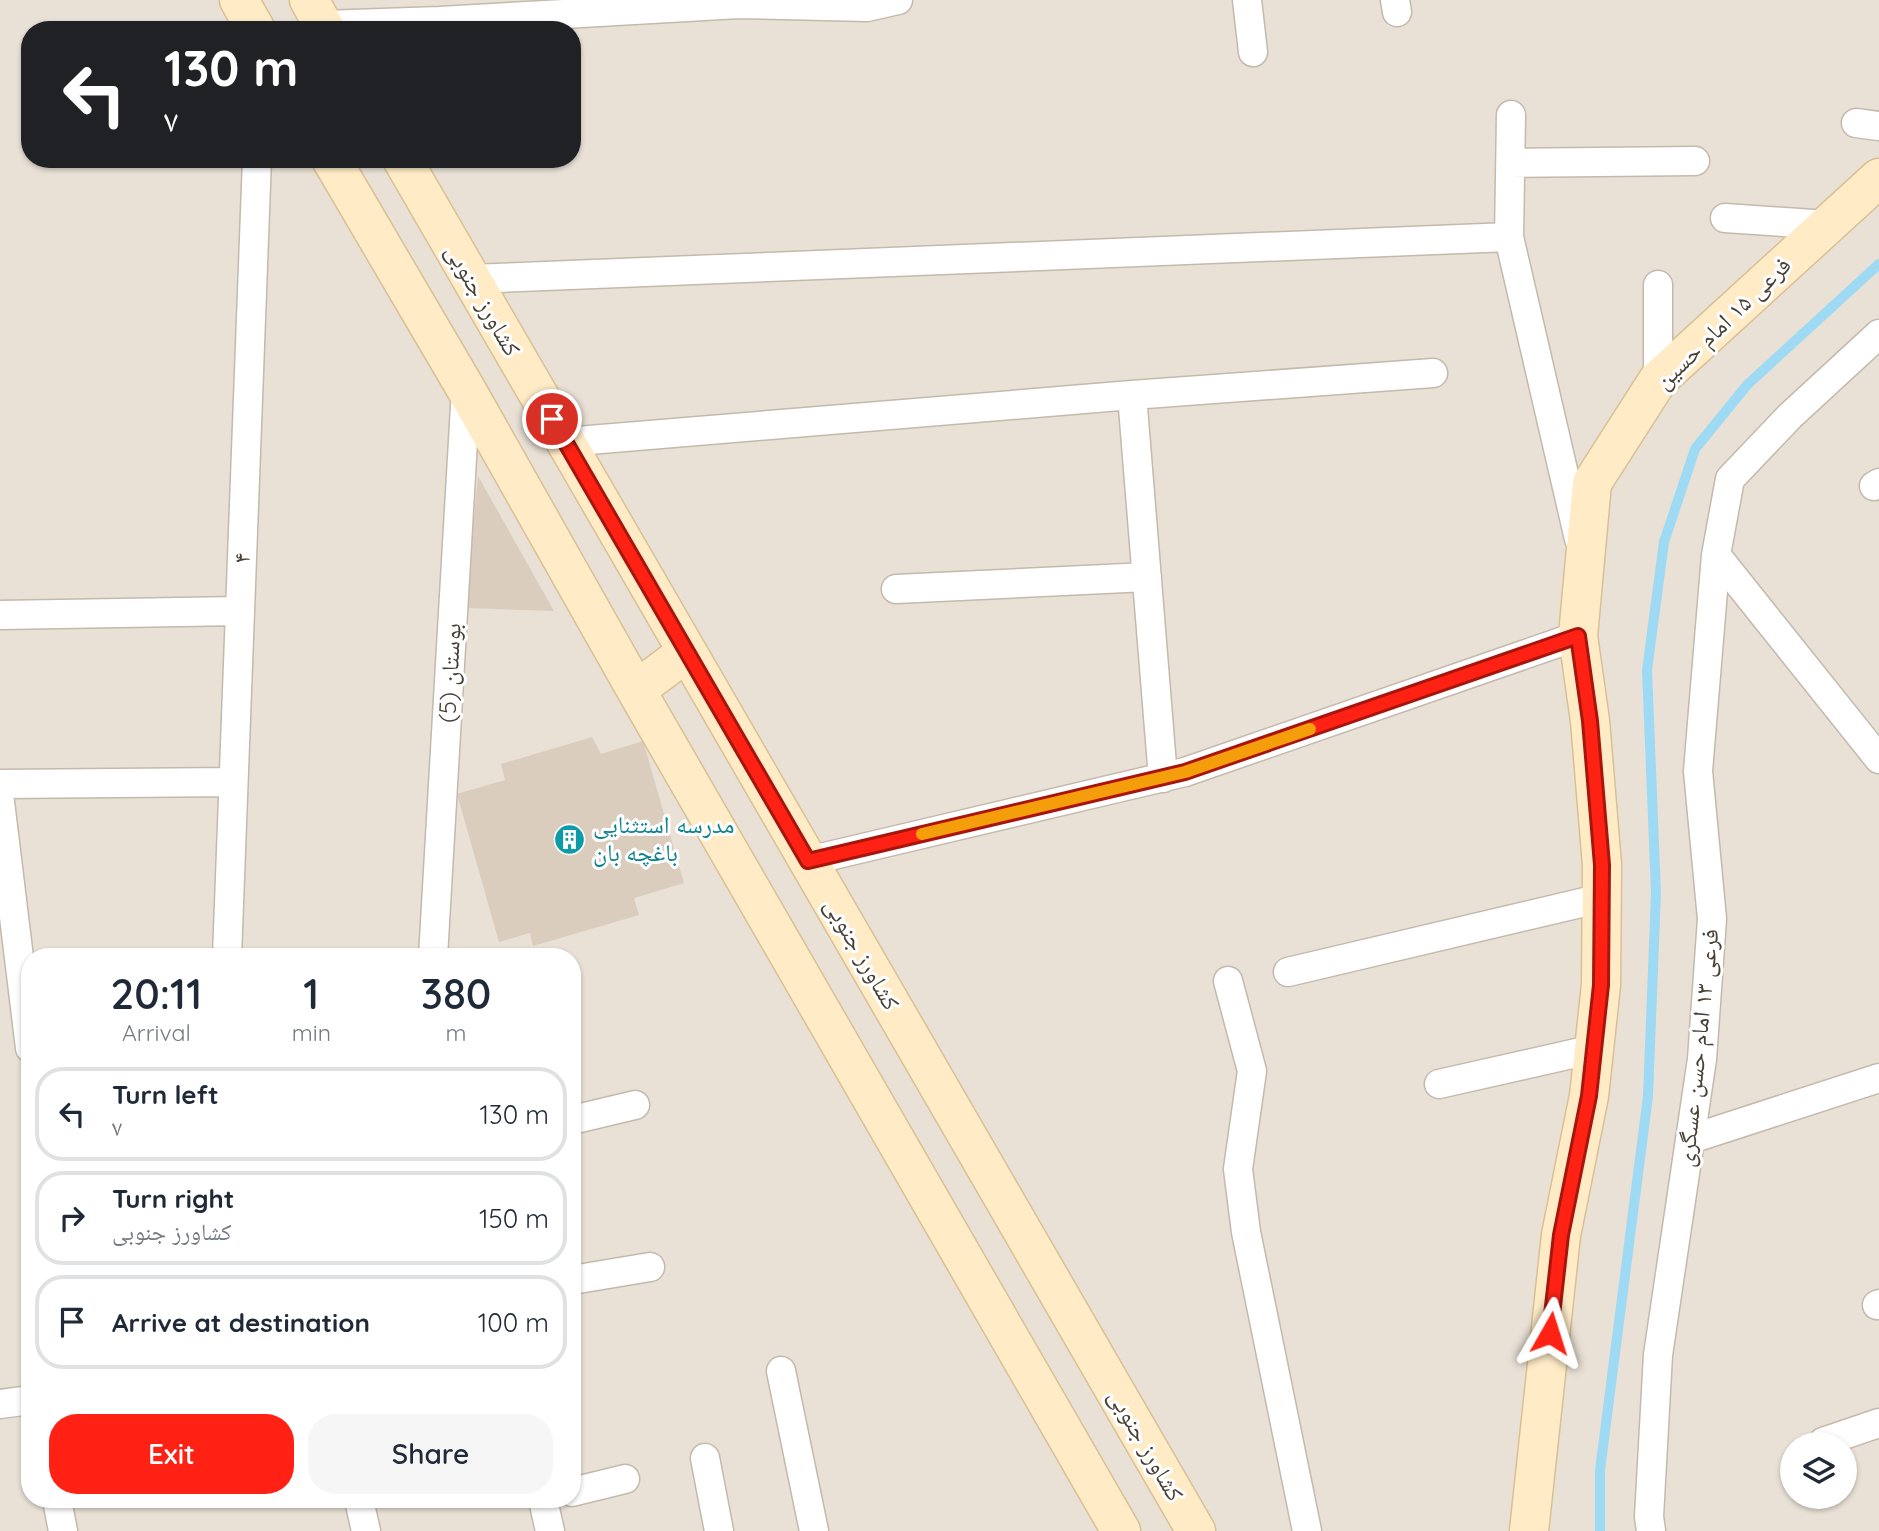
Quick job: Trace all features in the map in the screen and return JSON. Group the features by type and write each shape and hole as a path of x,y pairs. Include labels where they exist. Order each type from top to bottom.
{"street":[{"path":"239,0 251,21"},
{"path":"320,18 440,10 739,4 867,7 898,0"},
{"path":"1247,0 1252,52"},
{"path":"1511,116 1509,236 1585,562"},
{"path":"1511,163 1695,160"},
{"name":"۴","path":"227,948 257,168"},
{"path":"336,168 466,389 636,690 1121,1531"},
{"name":"کشاورز جنوبی","path":"406,168 1196,1531"},
{"name":"فرعی ۱۵ امام حسین","path":"1529,1531 1561,1235 1589,1096 1601,985 1602,865 1591,734 1578,636 1592,483 1658,380 1879,178"},
{"path":"1726,218 1827,225"},
{"path":"471,279 1509,236"},
{"path":"1658,285 1658,380"},
{"name":"فرعی ۱۳ امام حسن عسگری","path":"1651,1531 1649,1517 1658,1355 1702,1059 1712,919 1698,771 1716,555 1730,479 1790,416 1879,334"},
{"path":"565,442 1433,373"},
{"name":"بوستان (5)","path":"434,948 466,389"},
{"path":"1132,395 1163,778"},
{"path":"1716,555 1879,759"},
{"path":"896,589 1147,577"},
{"path":"0,615 240,611"},
{"path":"808,861 1185,772 1578,636"},
{"path":"636,690 687,652"},
{"path":"0,784 233,782"},
{"path":"1,811 9,956 21,1009"},
{"path":"1289,972 1602,898"},
{"path":"1228,981 1252,1071 1238,1169 1246,1233 1307,1531"},
{"path":"1439,1084 1594,1049"},
{"path":"1691,1139 1879,1078"},
{"path":"581,1118 635,1105"},
{"path":"581,1278 650,1267"},
{"path":"780,1371 814,1531"},
{"path":"0,1404 21,1401"},
{"path":"1852,1432 1879,1423"},
{"path":"705,1458 719,1531"},
{"path":"581,1490 625,1479"},
{"path":"59,1508 63,1531"},
{"path":"361,1508 366,1531"},
{"path":"545,1508 550,1531"}],"shaded area":[{"path":"0,0 1879,0 1879,1531 0,1531"}],"building":[{"path":"478,476 554,611 465,608"},
{"name":"مدرسه استثنایی باغچه بان","path":"592,737 601,754 643,741 684,883 634,898 639,915 533,946 530,933 499,942 457,794 505,780 501,764"}],"waterway":[{"path":"1600,1531 1600,1470 1648,1096 1656,893 1647,670 1664,542 1695,449 1747,385 1879,264"}],"slow traffic":[{"path":"922,834 1185,772 1310,729"}],"place":[{"name":"مدرسه استثنایی باغچه بان","path":"570,839"}],"route":[{"path":"552,419 808,861 1185,772 1578,636 1590,721 1602,865 1601,985 1589,1096 1561,1235 1550,1333"}]}
